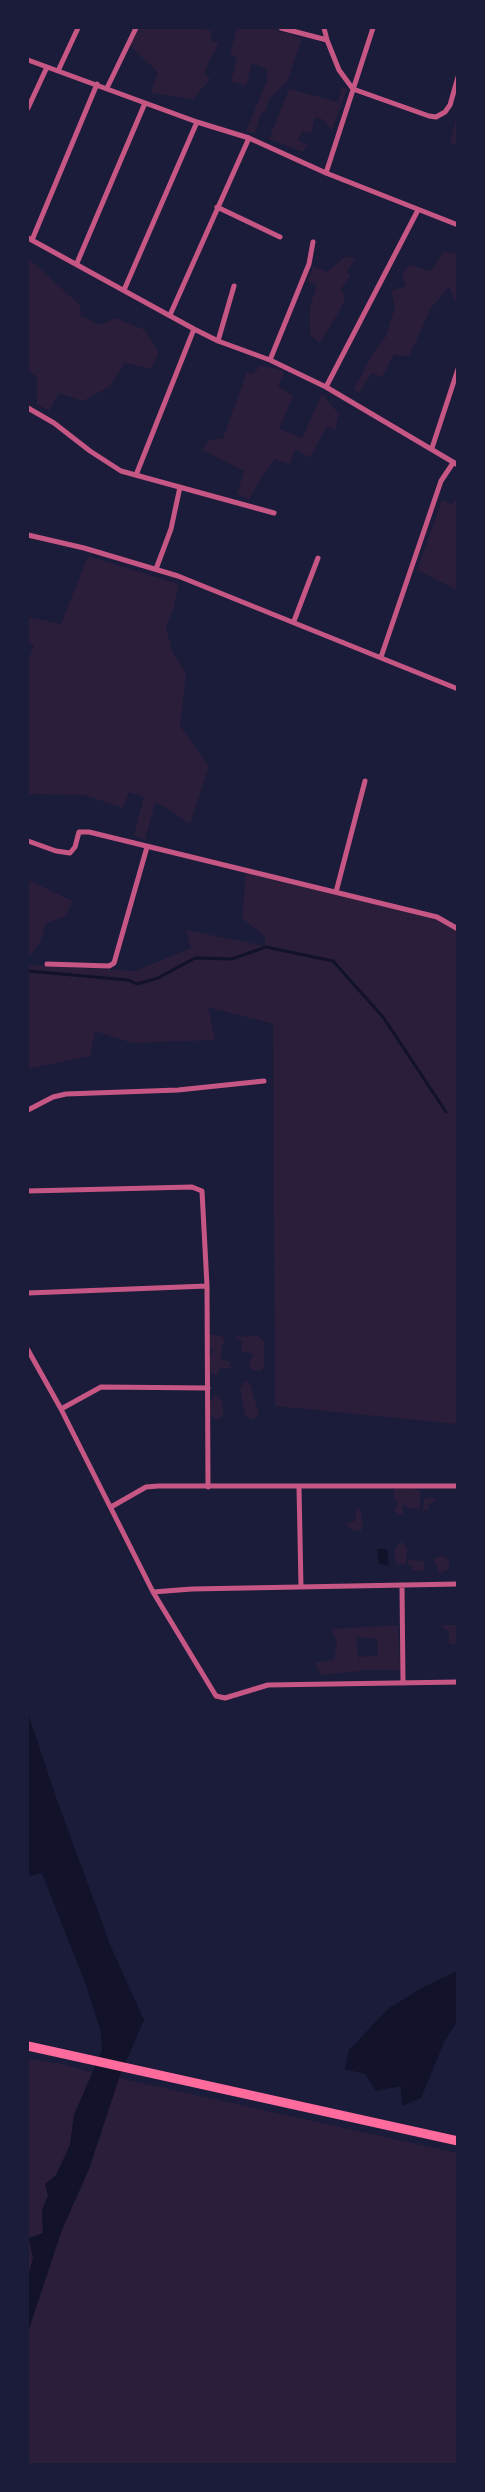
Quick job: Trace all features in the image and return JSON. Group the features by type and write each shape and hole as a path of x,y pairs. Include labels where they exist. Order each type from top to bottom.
{"main road":[{"path":"28,2046 458,2141"}],"street":[{"path":"58,71 78,28"},
{"path":"107,88 136,28"},
{"path":"281,28 327,40"},
{"path":"324,28 339,70 353,90 436,117 445,112 450,105 458,77"},
{"path":"326,173 373,28"},
{"path":"28,60 97,84 145,104 249,138 326,173 458,226"},
{"path":"28,108 47,67"},
{"path":"97,84 30,239 218,341 270,360 326,386 432,448 455,464 440,481 381,656"},
{"path":"77,263 145,104"},
{"path":"124,290 197,122"},
{"path":"170,315 217,206 249,138"},
{"path":"217,206 280,237"},
{"path":"326,386 418,210"},
{"path":"270,360 309,264 313,242"},
{"path":"218,341 234,286"},
{"path":"136,475 194,329"},
{"path":"432,448 458,369"},
{"path":"28,408 54,423 111,466 136,475 274,513"},
{"path":"156,569 171,529 180,487"},
{"path":"28,535 84,548 156,569 381,656 458,689"},
{"path":"294,622 318,558"},
{"path":"336,892 365,781"},
{"path":"28,841 64,853 70,853 75,847 79,832 83,831 437,917 458,929"},
{"path":"47,964 109,966 114,964 147,847"},
{"path":"28,1110 53,1097 66,1094 178,1090 264,1080"},
{"path":"28,1191 192,1187 201,1189 203,1194 206,1286 208,1487"},
{"path":"28,1293 206,1286"},
{"path":"28,1350 61,1409 153,1592 213,1694 219,1698 268,1685 458,1682"},
{"path":"61,1409 101,1387 208,1388"},
{"path":"111,1507 146,1487 458,1486"},
{"path":"299,1487 301,1587"},
{"path":"153,1592 458,1584"},
{"path":"402,1585 403,1682"}],"shaded area":[{"path":"136,28 207,28 206,30 212,31 210,40 219,43 205,73 210,79 193,99 151,93 158,72 128,44"},
{"path":"237,28 271,28 302,38 287,82 270,98 265,112 261,114 255,134 246,131 267,80 267,69 252,63 246,86 231,81 237,58 230,54"},
{"path":"342,87 347,89 332,130 322,119 315,118 311,134 303,131 298,140 307,145 303,152 269,139 289,89 338,102"},
{"path":"457,115 457,145 450,143"},
{"path":"444,251 457,254 457,305 449,287 431,308 409,356 394,355 382,377 372,373 359,393 353,390 374,352 386,336 395,307 391,291 406,286 402,274 409,265 431,271"},
{"path":"346,256 355,259 347,272 351,275 341,289 344,295 344,303 320,343 310,335 310,306 317,285 308,281 313,266 327,272"},
{"path":"28,258 80,305 81,316 101,325 115,318 145,330 159,353 151,369 125,363 109,387 83,401 59,393 49,411 37,404 37,377 28,370"},
{"path":"261,365 285,371 278,386 293,396 279,429 302,438 322,394 339,414 335,430 327,426 310,458 295,449 290,464 275,459 263,475 249,500 237,494 244,471 202,450 209,440 223,438 247,372 252,375"},
{"path":"458,496 458,590 417,570 442,500 452,504"},
{"path":"88,556 179,584 173,610 166,627 172,651 186,673 180,726 209,766 190,824 165,807 155,803 145,840 134,835 144,797 129,792 123,808 84,795 28,794 28,661 34,645 28,643 28,617 61,624"},
{"path":"246,871 457,925 457,1424 275,1406 273,1024 208,1007 215,1040 132,1043 95,1031 90,1056 28,1069 28,965 135,971 191,948 186,930 265,946 265,937 242,918"},
{"path":"28,880 73,901 65,917 46,923 40,943 28,957"},
{"path":"210,1334 222,1336 225,1343 222,1345 221,1359 230,1362 230,1366 236,1368 220,1368 217,1376 210,1372 209,1354 212,1355 212,1349 205,1346 205,1342"},
{"path":"258,1336 264,1342 264,1366 261,1371 251,1370 249,1366 253,1354 242,1352 241,1340 234,1337"},
{"path":"246,1380 250,1384 259,1414 253,1420 245,1415 240,1388"},
{"path":"215,1394 221,1399 223,1407 223,1416 217,1420 210,1415 210,1403"},
{"path":"412,1488 420,1491 420,1508 408,1509 406,1505 403,1505 403,1513 400,1515 394,1511 398,1503 394,1499 394,1489"},
{"path":"433,1497 436,1501 429,1504 429,1509 423,1511 424,1499"},
{"path":"356,1509 360,1509 363,1522 361,1531 352,1530 344,1524 355,1521"},
{"path":"402,1542 407,1549 406,1565 396,1564 394,1549 397,1549 397,1544"},
{"path":"377,1549 387,1549 389,1565 379,1564"},
{"path":"442,1556 449,1560 449,1569 438,1574 438,1568 433,1559"},
{"path":"408,1560 424,1561 424,1571 412,1570 412,1565 408,1565"},
{"path":"398,1625 400,1670 360,1670 321,1675 315,1663 334,1660 337,1642 331,1629","holes":["356,1637 377,1639 378,1655 359,1657 359,1664"]},
{"path":"441,1625 457,1625 457,1644 449,1644 449,1632"},
{"path":"28,1713 57,1800 111,1947 144,2020 119,2078 89,2169 61,2232 28,2332 28,2277 33,2258 29,2238 43,2233 42,2210 48,2196 45,2184 56,2175 70,2145 74,2115 102,2050 101,2032 86,1985 42,1873 28,1876"},
{"path":"457,1971 457,2022 445,2040 421,2098 402,2106 401,2086 376,2091 365,2074 345,2069 349,2050 389,2008 420,1989"},
{"path":"28,2059 63,2064 93,2073 74,2115 70,2145 42,2210 43,2234 29,2239 33,2258 28,2277"},
{"path":"119,2078 457,2153 457,2464 28,2464 28,2332 61,2232 89,2169"}],"waterway":[{"path":"28,971 128,980 137,984 158,978 195,958 232,959 266,947 333,961 383,1017 446,1112"}]}
